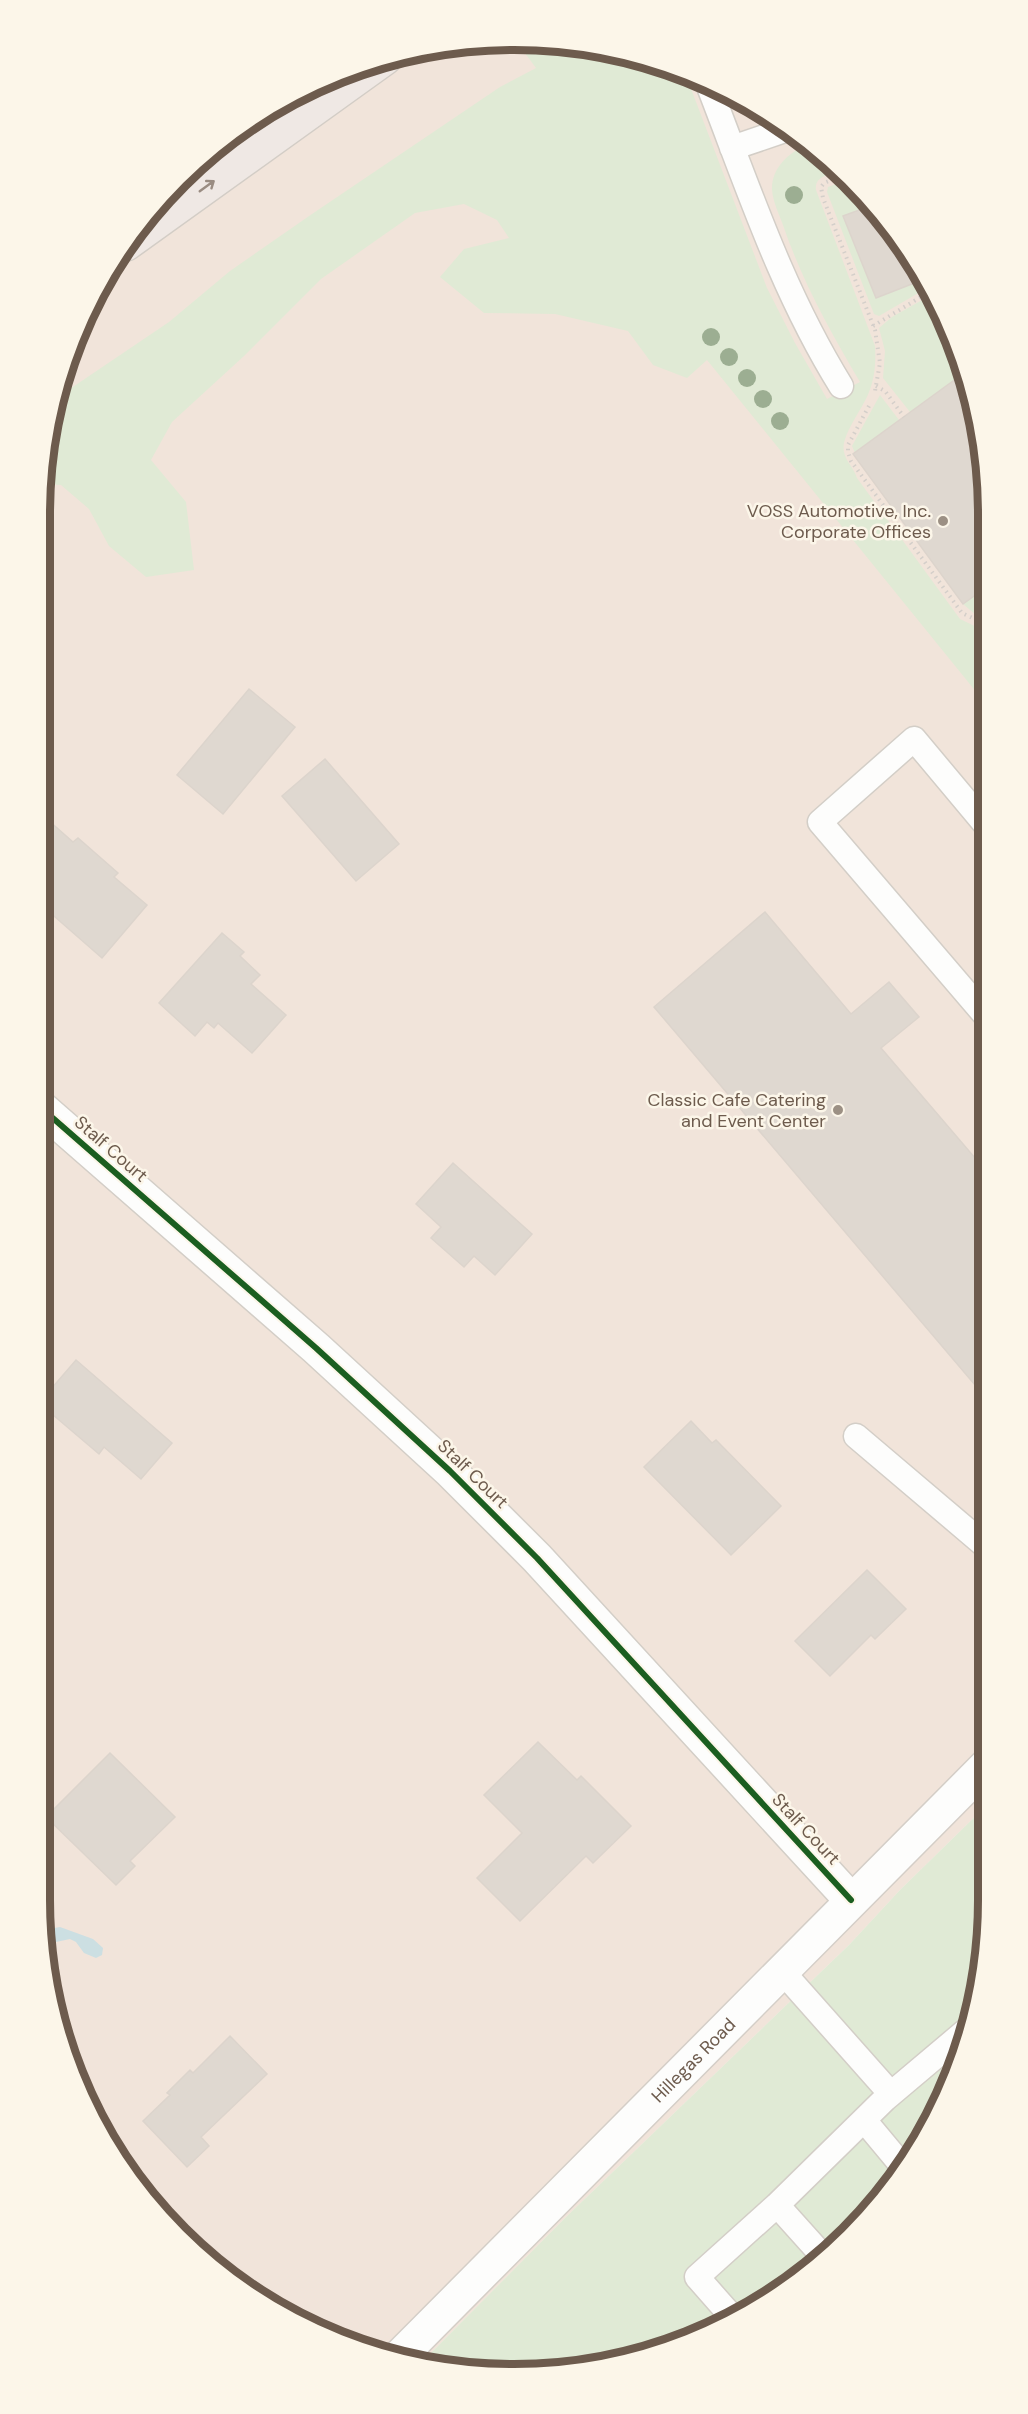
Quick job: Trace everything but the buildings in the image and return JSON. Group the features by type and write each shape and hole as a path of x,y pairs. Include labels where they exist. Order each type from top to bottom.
{"highway":[{"path":"147,229 358,77"}],"street":[{"name":"Stalf Court","path":"50,1116 298,1333 450,1471 537,1558 851,1900"},
{"name":"Hillegas Road","path":"404,2352 978,1774"}],"lane":[{"path":"712,94 787,288 821,354 841,386"},
{"path":"732,148 778,132"},
{"path":"978,815 914,739 820,822 978,1006"},
{"path":"856,1436 978,1540"},
{"path":"781,1970 891,2094"},
{"path":"728,2312 697,2277 777,2205 891,2094 957,2039"},
{"path":"864,2120 898,2161"},
{"path":"777,2205 818,2251"}],"path":[{"path":"834,179 824,183 821,187 823,198 879,347 880,363 873,396"},
{"path":"873,326 923,295"},
{"path":"876,386 885,391 904,417"},
{"path":"870,404 848,445 851,460 962,613 978,621"}],"shaded area":[{"path":"484,50 544,50 575,53 605,58 663,74 719,97 746,112 797,145 820,165 883,231 931,309 963,394 975,453 978,484 978,1814 900,1890 849,1945 566,2217 427,2357 365,2340 309,2317 282,2302 231,2269 208,2249 165,2206 128,2158 97,2105 74,2049 58,1991 50,1930 50,484 58,423 74,365 85,336 112,282 145,231 208,165 256,128 309,97 336,85 394,65 423,58"},
{"path":"60,1927 93,1939 103,1948 102,1955 96,1958 84,1953 76,1942 70,1939 56,1942 52,1946 50,1929"}],"green space":[{"path":"523,50 575,53 605,58 634,65 689,84 767,288 827,399 860,382 827,325 808,286 776,208 772,190 774,175 787,157 800,148 825,170 827,175 818,181 816,190 875,346 873,381 845,438 845,456 857,478 960,619 978,628 978,694 707,360 687,378 653,365 628,331 555,314 484,313 440,277 464,249 509,238 497,220 464,204 415,213 321,279 244,356 172,422 151,460 186,502 194,570 146,577 109,546 89,509 61,485 50,484 58,423 66,392 169,322 230,271 312,214 500,87 536,68"},
{"path":"839,183 864,209 844,217 876,298 916,282 921,291 879,316 874,314 827,192 828,187"},
{"path":"925,298 943,336 958,377 910,412 883,378 885,351 879,328 892,317"},
{"path":"880,395 899,420 855,453 852,446"},
{"path":"978,593 978,616 976,615 963,604"},
{"path":"978,1814 978,1930 975,1961 970,1991 954,2049 931,2105 900,2158 883,2183 842,2228 797,2269 746,2302 692,2329 634,2349 575,2361 544,2364 484,2364 427,2357 566,2217 849,1945 900,1890"}],"cycle path":[{"path":"50,1116 316,1348 450,1471 537,1558 851,1900"}],"place":[{"name":"VOSS Automotive, Inc. Corporate Offices","path":"943,521"},
{"name":"Classic Cafe Catering and Event Center","path":"838,1110"}]}
